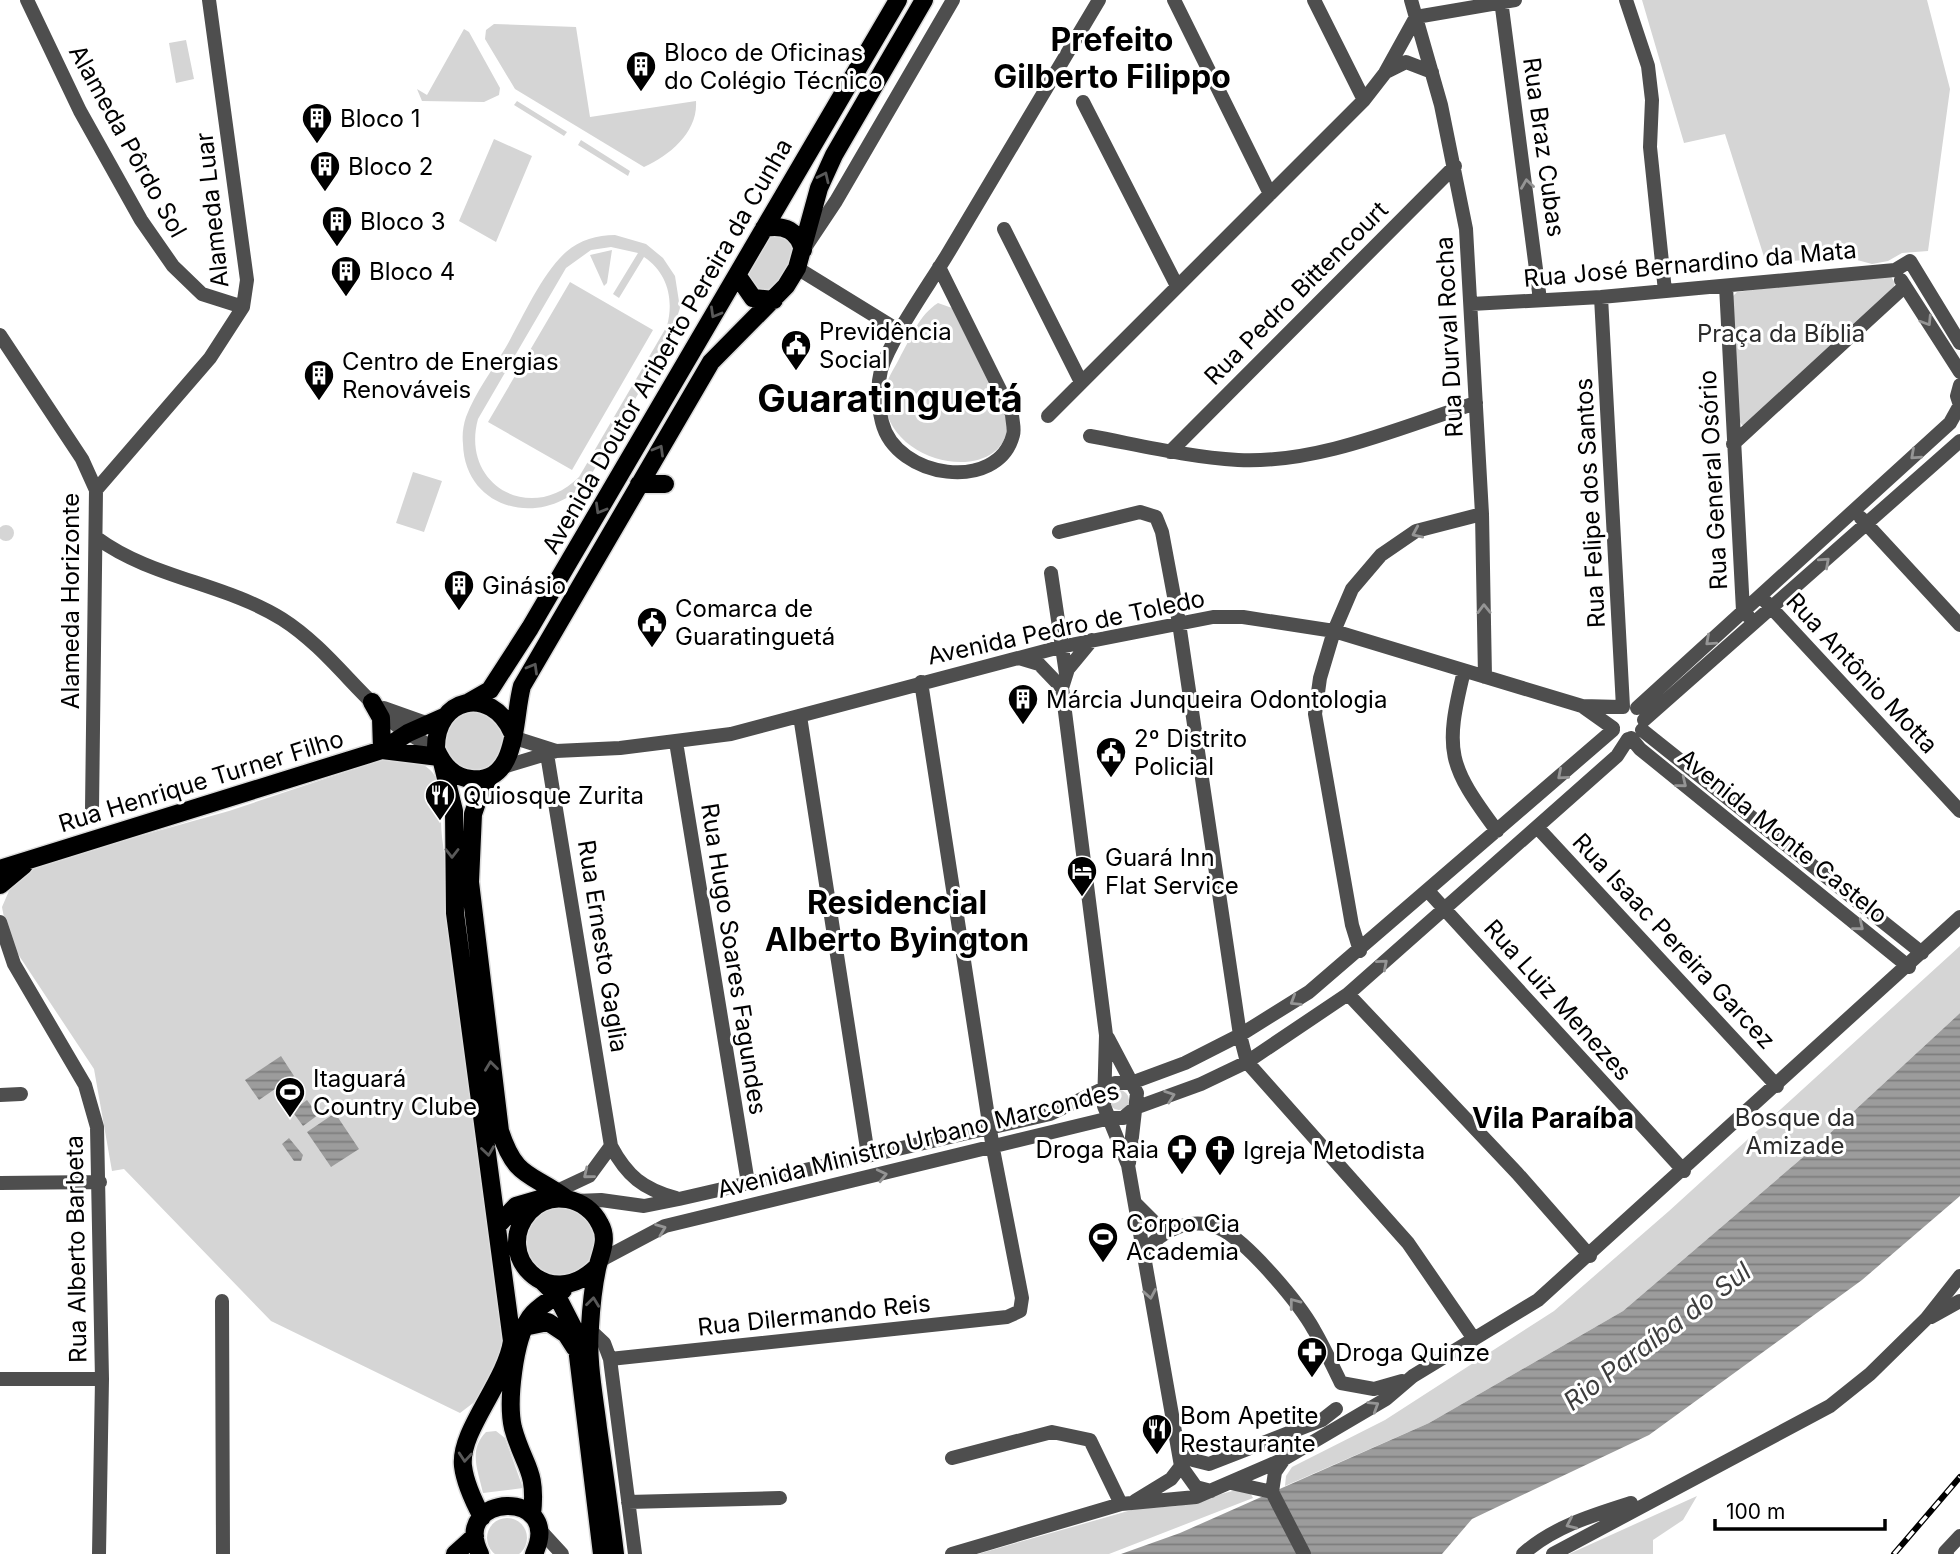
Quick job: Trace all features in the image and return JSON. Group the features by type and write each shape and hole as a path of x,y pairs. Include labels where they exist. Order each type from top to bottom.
{"main road":[{"name":"Avenida Doutor Ariberto Pereira da Cunha","path":"464,704 490,690 530,628 898,0"},
{"name":"Avenida Doutor Ariberto Pereira da Cunha","path":"512,734 522,686 711,362 774,300 797,268 819,188 834,155 924,0"},
{"path":"764,228 774,226 791,230 800,239 803,250"},
{"path":"737,275 753,298 774,300"},
{"path":"639,484 665,484"},
{"path":"372,702 381,718 382,750"},
{"path":"455,1554 477,1548 482,1517 463,1465 467,1441 500,1381 511,1351 510,1317 455,913 454,811 439,756 439,726 436,720 464,704 481,703 493,707 506,718 512,734 511,754 482,788 473,814 470,882 499,1131 508,1155 519,1171 592,1210 601,1225 605,1242 599,1263 589,1329 586,1387 602,1554"},
{"name":"Rua Henrique Turner Filho","path":"0,869 382,750 408,733 436,720"},
{"name":"Rua Henrique Turner Filho","path":"382,750 439,756"},
{"path":"439,756 452,773 466,779 497,772"},
{"path":"0,885 34,859"},
{"path":"497,1226 516,1206 535,1199 564,1197"},
{"path":"540,1281 522,1262 517,1239 521,1224 530,1211 542,1202 564,1197"},
{"path":"500,1254 519,1270 563,1290"},
{"path":"534,1554 535,1486 513,1428 510,1409 514,1366 524,1328 531,1315 563,1290 585,1279 599,1263"},
{"path":"563,1290 575,1331 615,1554"},
{"path":"524,1328 537,1322 558,1326 577,1351"},
{"path":"477,1421 500,1422 513,1428"},
{"path":"482,1517 497,1506 506,1504 516,1505 535,1522"}],"street":[{"name":"Alameda Pôrdo Sol","path":"27,0 80,111 142,220 173,266 202,294 243,307"},
{"name":"Alameda Luar","path":"96,490 210,358 243,307 247,280 209,0"},
{"name":"Avenida Doutor Ariberto Pereira da Cunha","path":"803,250 836,201 953,0"},
{"path":"1174,0 1270,194"},
{"path":"1314,0 1364,100"},
{"name":"Rua Durval Rocha","path":"1411,0 1455,166 1466,229 1482,514 1485,677"},
{"path":"1048,416 1364,100 1385,73 1416,17 1501,0 1515,0"},
{"name":"Rua Braz Cubas","path":"1501,0 1540,300"},
{"path":"1626,0 1648,66 1652,100 1650,147 1665,291"},
{"path":"939,267 1012,414 1013,435 1000,455 982,467 955,473 932,471 912,461 894,446 882,425 878,399 881,369 901,332 939,267 1095,1"},
{"path":"1385,73 1406,62 1432,72"},
{"path":"1083,102 1177,286"},
{"name":"Rua Pedro Bittencourt","path":"1170,452 1455,166"},
{"path":"1004,229 1081,382"},
{"name":"Rua José Bernardino da Mata","path":"1471,304 1601,297 1895,270 1910,261 1960,343"},
{"path":"797,268 901,332"},
{"path":"1895,270 1960,372"},
{"name":"Rua General Osório","path":"1726,286 1743,611 1756,624"},
{"path":"1733,444 1905,286"},
{"name":"Rua Felipe dos Santos","path":"1601,297 1632,721"},
{"name":"Alameda Horizonte","path":"0,335 82,459 96,490 92,809"},
{"path":"1960,384 1960,405"},
{"path":"1090,436 1170,452 1240,460 1297,456 1360,440 1476,403"},
{"name":"Avenida Ministro Urbano Marcondes","path":"599,1263 665,1226 993,1149 1110,1118 1123,1118 1135,1108 1201,1084 1247,1062 1348,994 1617,756 1632,721 1743,611 1950,424 1960,405"},
{"name":"Avenida Ministro Urbano Marcondes","path":"1632,721 1756,624 1960,441"},
{"path":"1855,510 1960,625"},
{"path":"1059,532 1140,512 1156,517 1162,532 1179,623 1240,1035 1247,1062 1408,1243 1474,1339"},
{"path":"1360,951 1352,925 1315,714 1320,678 1352,589 1381,555 1416,531 1482,514"},
{"path":"97,538 116,553 252,603 282,619 311,640 372,702 439,756"},
{"path":"1051,573 1055,648 1106,1035 1107,1089 1104,1106 1128,1165 1180,1458 1196,1487 1211,1491"},
{"name":"Rua Antônio Motta","path":"1760,596 1960,811"},
{"name":"Avenida Pedro de Toledo","path":"497,772 552,752 676,742 731,734 1055,648 1179,623 1243,617 1335,631 1582,706"},
{"path":"1061,680 1092,640"},
{"path":"1019,658 1039,664 1061,680"},
{"path":"1464,671 1453,714 1451,752 1466,790 1497,831"},
{"path":"921,682 993,1149"},
{"path":"372,702 436,720"},
{"path":"1582,706 1632,721"},
{"path":"1582,706 1613,729"},
{"path":"1613,729 1614,713 1632,721"},
{"path":"800,716 868,1155"},
{"path":"1613,729 1632,721"},
{"name":"Avenida Monte Castelo","path":"1632,721 1922,953"},
{"name":"Avenida Monte Castelo","path":"1632,721 1640,749 1909,967"},
{"name":"Avenida Ministro Urbano Marcondes","path":"564,1197 644,1206 679,1199 1050,1114 1115,1083 1131,1083 1185,1063 1240,1035 1309,992 1360,951 1613,729"},
{"name":"Avenida Pedro de Toledo","path":"512,734 552,752"},
{"name":"Rua Hugo Soares Fagundes","path":"676,742 748,1183"},
{"name":"Rua Ernesto Gaglia","path":"552,752 611,1146"},
{"name":"Rua Isaac Pereira Garcez","path":"1537,827 1777,1086"},
{"name":"Rua Luiz Menezes","path":"1428,891 1684,1171"},
{"path":"952,1554 1126,1504 1196,1497 1283,1459 1325,1437 1386,1399 1413,1377 1538,1300 1909,967 1960,917"},
{"path":"0,922 3,951"},
{"name":"Rua Alberto Barbeta","path":"3,951 14,964 85,1085 97,1127 102,1379 99,1554"},
{"path":"1348,994 1517,1172 1590,1256"},
{"path":"1106,1035 1137,1093 1128,1165"},
{"path":"0,1095 21,1094"},
{"path":"564,1197 589,1176 611,1146 632,1179 652,1192 679,1199"},
{"name":"Rua Dilermando Reis","path":"610,1359 1007,1317 1020,1311 1022,1298 993,1149"},
{"path":"0,1183 100,1182"},
{"path":"1135,1203 1155,1223 1169,1228 1201,1224 1222,1230 1242,1246 1284,1289 1313,1327 1341,1383 1336,1409 1325,1437"},
{"path":"1143,1254 1154,1239 1169,1228"},
{"path":"1553,1554 1659,1494 1830,1406 1870,1374 1926,1319 1960,1276"},
{"path":"222,1301 223,1554"},
{"path":"1926,1319 1960,1301"},
{"path":"589,1329 604,1343 610,1359 635,1554"},
{"path":"1341,1383 1374,1389 1413,1377"},
{"path":"0,1379 102,1379"},
{"path":"1180,1458 1209,1464 1322,1420 1336,1409"},
{"path":"952,1458 1052,1432 1090,1440 1126,1504"},
{"path":"1126,1504 1171,1479 1180,1458"},
{"path":"1283,1459 1275,1472 1273,1494 1304,1554"},
{"path":"1226,1483 1246,1484 1273,1494"},
{"path":"1523,1554 1557,1531 1591,1515 1659,1494"},
{"path":"628,1502 780,1498"},
{"path":"535,1522 562,1554"},
{"path":"1947,1554 1945,1552 1960,1536"}],"green space":[{"path":"1642,0 1927,0 1950,89 1928,251 1902,253 1888,261 1872,264 1846,257 1766,263 1725,134 1684,143"},
{"path":"494,24 576,27 590,117 696,101 692,123 672,149 644,167 515,89 485,39 486,30"},
{"path":"464,29 469,32 500,88 499,95 484,102 422,101 417,89 427,95"},
{"path":"186,40 194,79 176,83 169,43"},
{"path":"517,101 567,132 564,136 514,105"},
{"path":"494,139 532,156 496,242 459,221"},
{"path":"581,140 630,171 628,176 578,145"},
{"path":"781,230 797,250 781,278 768,289 761,289 753,284 745,272 769,232"},
{"path":"615,235 646,244 663,258 675,276 680,308 670,339 591,475 575,492 555,503 534,508 514,507 494,500 478,487 468,468 463,434 470,408 557,261 577,244 595,237","holes":["611,247 638,253 613,294 619,298 644,257 664,279 670,306 667,326 579,477 560,491 540,497 521,497 504,491 489,479 479,463 475,442 478,419 566,268 591,250"]},
{"path":"612,250 607,283 604,286 590,255"},
{"name":"Praça da Bíblia","path":"1890,275 1895,283 1892,293 1750,425 1742,425 1738,419 1732,297 1737,292"},
{"path":"570,282 653,330 572,470 488,422"},
{"path":"938,303 952,308 1007,417 1004,439 992,453 973,461 951,461 928,455 907,443 892,424 884,400 887,383 913,333 931,308"},
{"path":"413,472 442,481 424,532 396,523"},
{"path":"6,525 12,527 12,539 6,541 0,539 -2,533 0,527"},
{"path":"469,711 481,711 500,724 505,741 503,753 492,766 481,771 469,771 450,758 445,747 445,735 458,716"},
{"name":"Itaguará Country Clube","path":"390,757 423,765 432,772 440,791 442,837 507,1347 485,1394 460,1413 271,1321 124,1169 112,1171 94,1069 8,939 2,907 18,870 229,811"},
{"name":"Bosque da Amizade","path":"1960,946 1960,1013 1815,1147 1623,1311 1429,1423 1285,1486 1286,1476 1292,1467 1385,1420 1554,1311 1669,1211"},
{"path":"1115,1090 1123,1090 1129,1100 1123,1110 1115,1110 1109,1104 1109,1096"},
{"path":"551,1205 574,1207 592,1224 595,1247 591,1258 575,1275 550,1278 529,1264 523,1228"},
{"path":"496,1431 505,1438 523,1488 483,1493 476,1461 477,1446 486,1432"},
{"path":"1247,1487 1253,1498 1109,1554 978,1554 1135,1509 1177,1506"},
{"path":"1697,1496 1683,1520 1653,1540 1653,1554 1569,1554"},
{"path":"507,1518 521,1524 527,1538 521,1552 507,1558 493,1552 487,1538 493,1524"}],"water":[{"name":"Rio Paraíba do Sul","path":"1960,1013 1960,1196 1862,1280 1649,1435 1472,1519 1442,1554 1121,1554 1180,1533 1429,1423 1623,1311 1815,1147"},
{"path":"281,1056 294,1076 259,1100 245,1080"},
{"path":"307,1100 318,1115 303,1126 292,1111"},
{"path":"335,1113 359,1149 331,1167 307,1132"},
{"path":"289,1138 303,1155 301,1161 294,1161 282,1144"}],"railway":[{"path":"1894,1554 1960,1477"}],"place":[{"name":"Bloco de Oficinas do Colégio Técnico","path":"641,93"},
{"name":"Bloco 1","path":"317,145"},
{"name":"Bloco 2","path":"325,193"},
{"name":"Bloco 3","path":"337,248"},
{"name":"Bloco 4","path":"346,298"},
{"name":"Previdência Social","path":"796,372"},
{"name":"Centro de Energias Renováveis","path":"319,402"},
{"name":"Ginásio","path":"459,612"},
{"name":"Comarca de Guaratinguetá","path":"652,649"},
{"name":"Márcia Junqueira Odontologia","path":"1023,726"},
{"name":"2º Distrito Policial","path":"1111,779"},
{"name":"Quiosque Zurita","path":"440,822"},
{"name":"Guará Inn Flat Service","path":"1082,898"},
{"name":"Itaguará Country Clube","path":"290,1119"},
{"name":"Droga Raia","path":"1182,1176"},
{"name":"Igreja Metodista","path":"1220,1177"},
{"name":"Corpo Cia Academia","path":"1103,1264"},
{"name":"Droga Quinze","path":"1312,1379"},
{"name":"Bom Apetite Restaurante","path":"1157,1456"}],"district":[{"name":"Prefeito Gilberto Filippo","path":"1112,58"},
{"name":"Guaratinguetá","path":"890,398"},
{"name":"Residencial Alberto Byington","path":"897,920"},
{"name":"Vila Paraíba","path":"1553,1118"}]}
